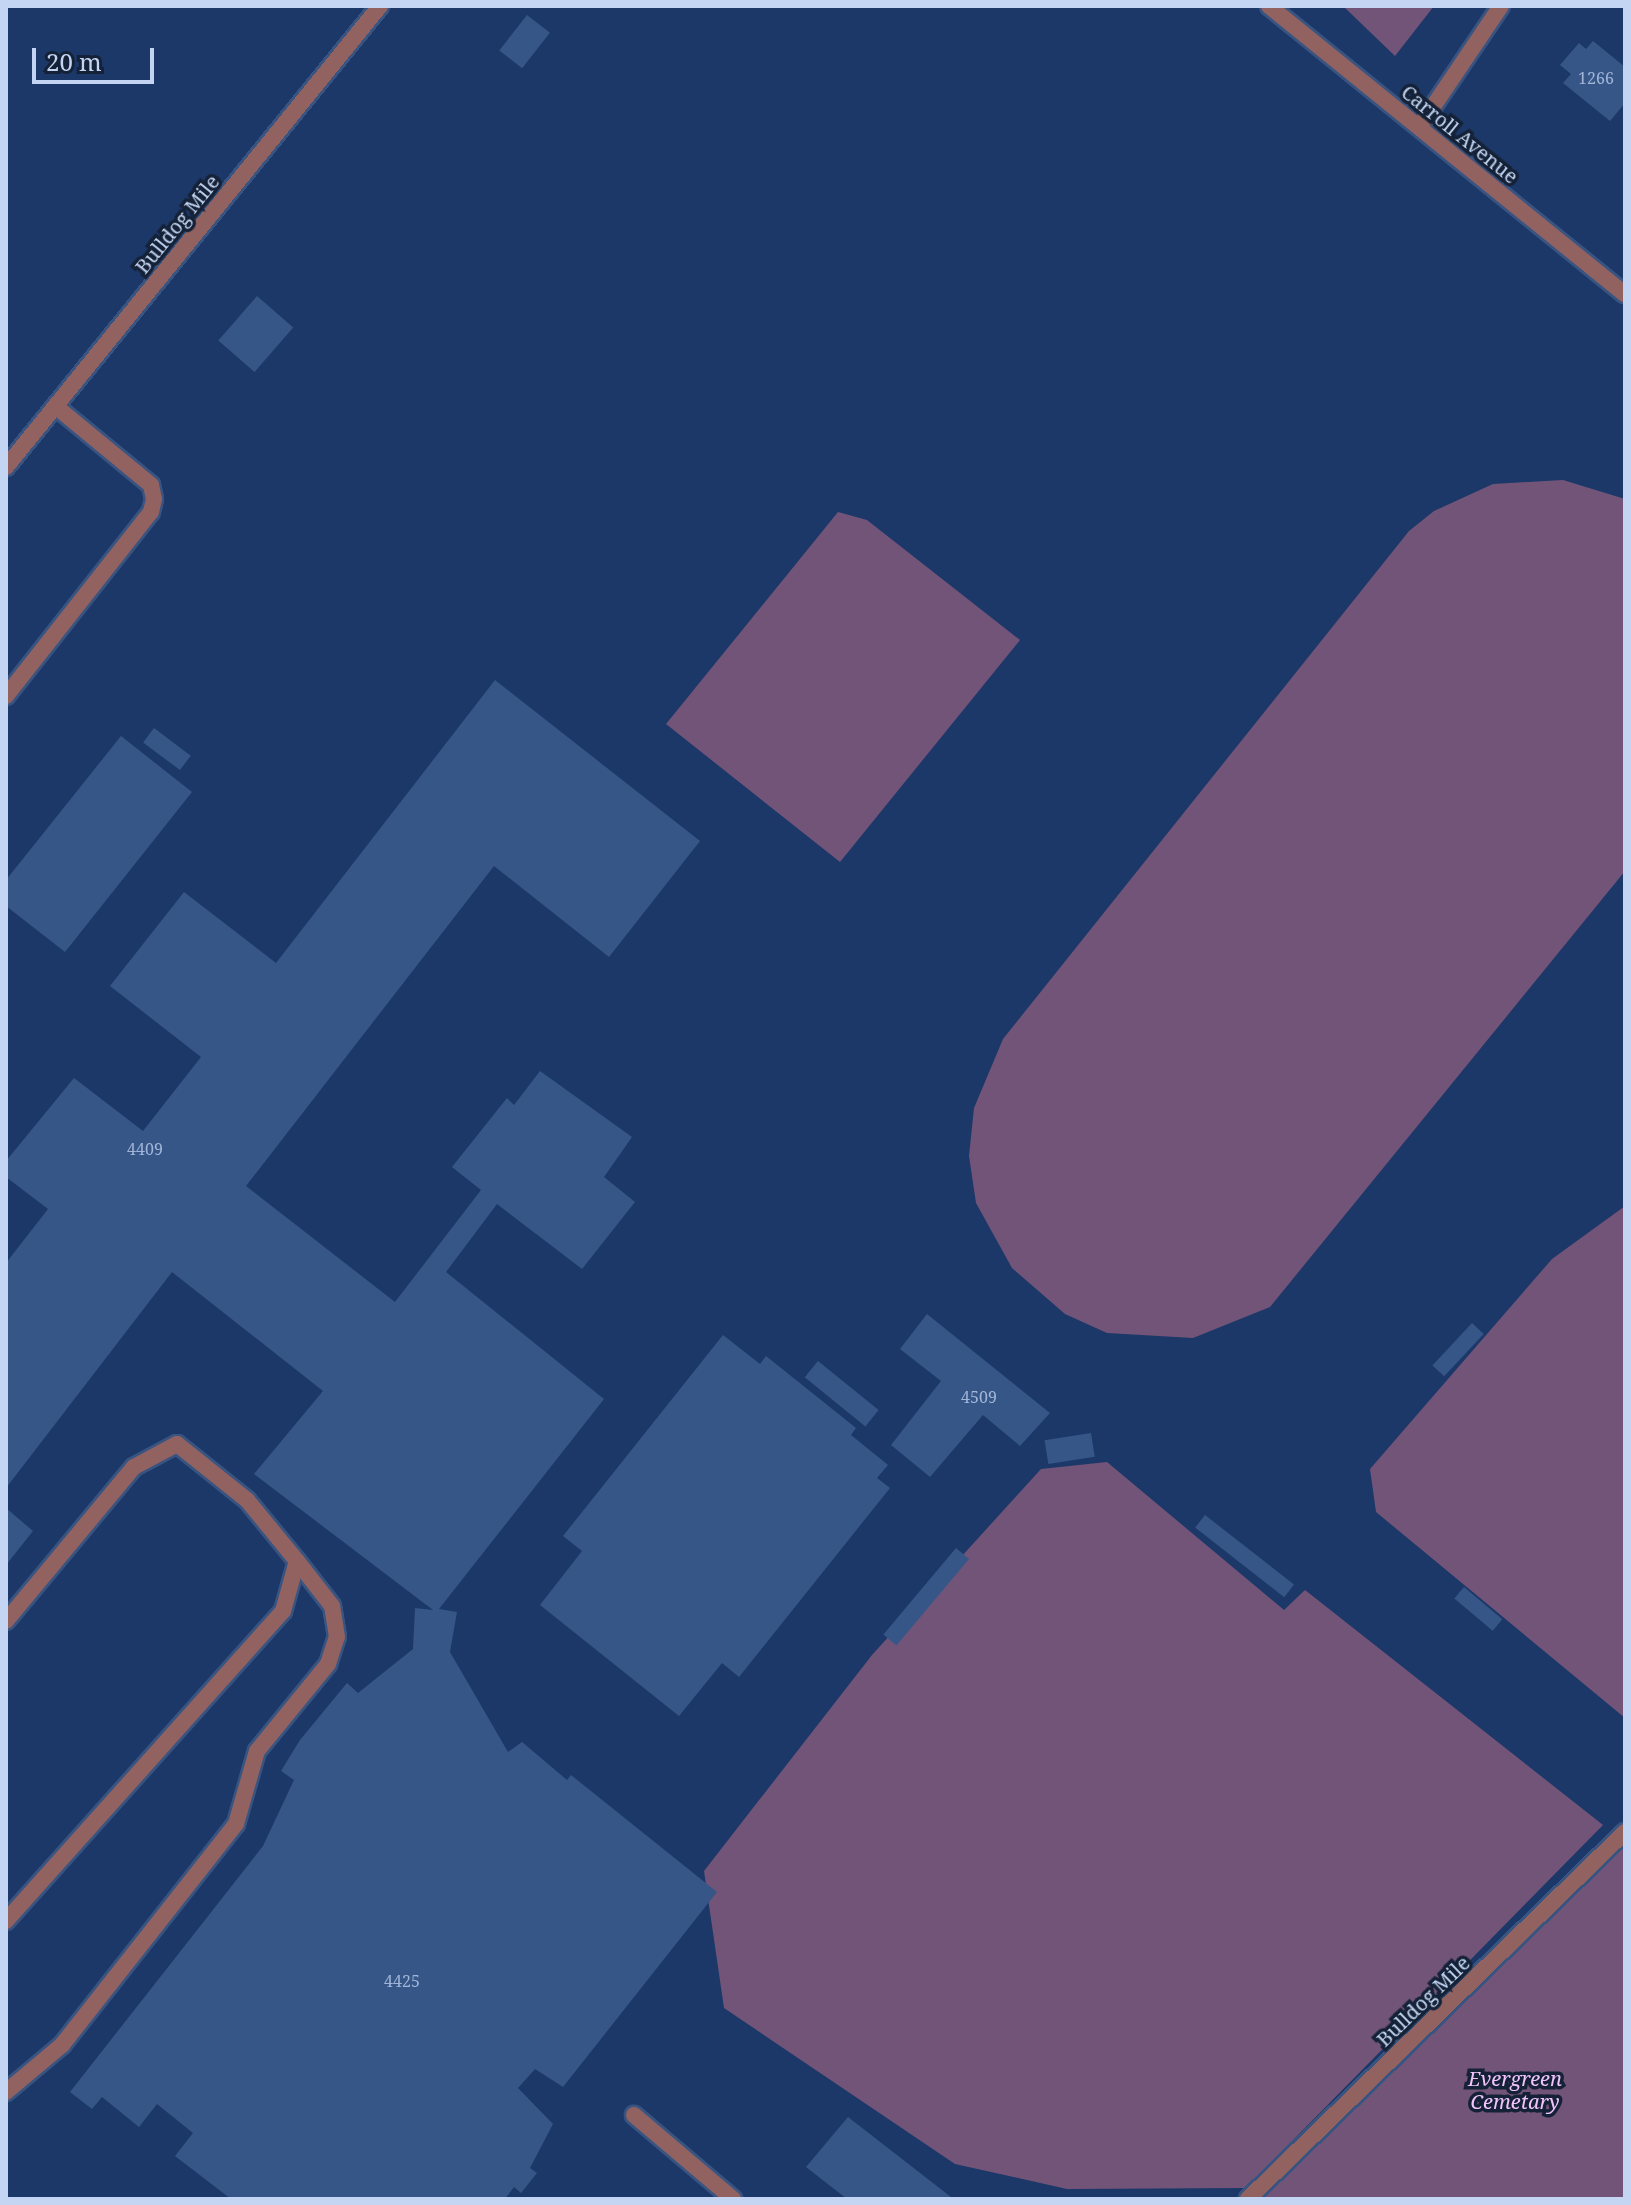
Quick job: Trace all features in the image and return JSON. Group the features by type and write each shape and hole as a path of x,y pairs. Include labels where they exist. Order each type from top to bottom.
{"street":[{"name":"Bulldog Mile","path":"6,467 380,6"},
{"name":"Carroll Avenue","path":"1269,6 1625,294"},
{"path":"1420,126 1501,6"},
{"path":"6,696 151,512 154,499 151,485 55,406"},
{"path":"6,1621 134,1467 177,1444 247,1500 332,1606 337,1637 328,1664 257,1751 236,1824 62,2045 6,2092"},
{"path":"6,1921 283,1611 297,1561"},
{"name":"Bulldog Mile","path":"1248,2199 1625,1832"},
{"path":"634,2115 733,2199"}],"green space":[{"path":"1343,6 1434,6 1395,56"},
{"path":"1563,480 1625,499 1625,871 1270,1307 1193,1338 1107,1333 1065,1314 1012,1268 976,1203 969,1156 974,1108 1003,1039 1409,531 1434,511 1493,484"},
{"path":"838,512 867,520 1020,640 840,862 666,724"},
{"path":"1625,1206 1625,1718 1376,1512 1370,1469 1552,1259"},
{"path":"1107,1462 1284,1610 1305,1590 1603,1825 1246,2188 1067,2189 955,2164 724,2008 704,1871 872,1655 1041,1469"},
{"name":"Evergreen Cemetary","path":"1625,1832 1625,2199 1248,2199"}],"building":[{"path":"527,15 550,33 522,68 499,50"},
{"path":"1593,41 1625,67 1625,103 1610,121 1563,83 1571,74 1560,65 1579,43 1586,49"},
{"path":"257,296 293,327 255,372 218,341"},
{"path":"495,680 700,841 609,957 494,866 246,1186 395,1302 481,1190 452,1167 507,1098 514,1105 540,1071 632,1137 604,1177 635,1202 582,1269 497,1204 446,1272 604,1399 439,1609 457,1612 450,1652 508,1752 522,1742 567,1780 571,1775 717,1892 563,2087 535,2069 518,2088 553,2124 530,2168 537,2173 521,2193 514,2187 505,2199 231,2199 175,2156 193,2133 157,2104 139,2127 102,2097 92,2109 70,2092 263,1846 294,1780 281,1771 300,1740 347,1683 358,1693 413,1649 415,1608 433,1610 254,1474 323,1391 172,1272 6,1488 6,1263 48,1209 6,1177 6,1161 74,1078 143,1131 201,1057 110,986 184,892 276,963"},
{"path":"154,728 191,756 180,770 143,742"},
{"path":"121,736 192,792 65,952 6,906 6,880"},
{"path":"927,1314 1050,1413 1020,1446 983,1415 930,1477 891,1445 941,1381 900,1349"},
{"path":"1472,1323 1484,1334 1444,1376 1432,1365"},
{"path":"723,1335 760,1364 766,1356 856,1428 851,1435 888,1465 877,1478 890,1488 739,1677 722,1663 679,1716 540,1605 582,1551 563,1536"},
{"path":"818,1361 879,1410 865,1426 805,1377"},
{"path":"1091,1433 1095,1457 1048,1464 1045,1440"},
{"path":"6,1508 33,1531 6,1565"},
{"path":"1205,1515 1294,1585 1284,1597 1195,1528"},
{"path":"956,1548 969,1559 896,1645 883,1635"},
{"path":"1464,1587 1502,1619 1493,1631 1454,1598"},
{"path":"848,2117 950,2199 847,2199 806,2167"}]}
